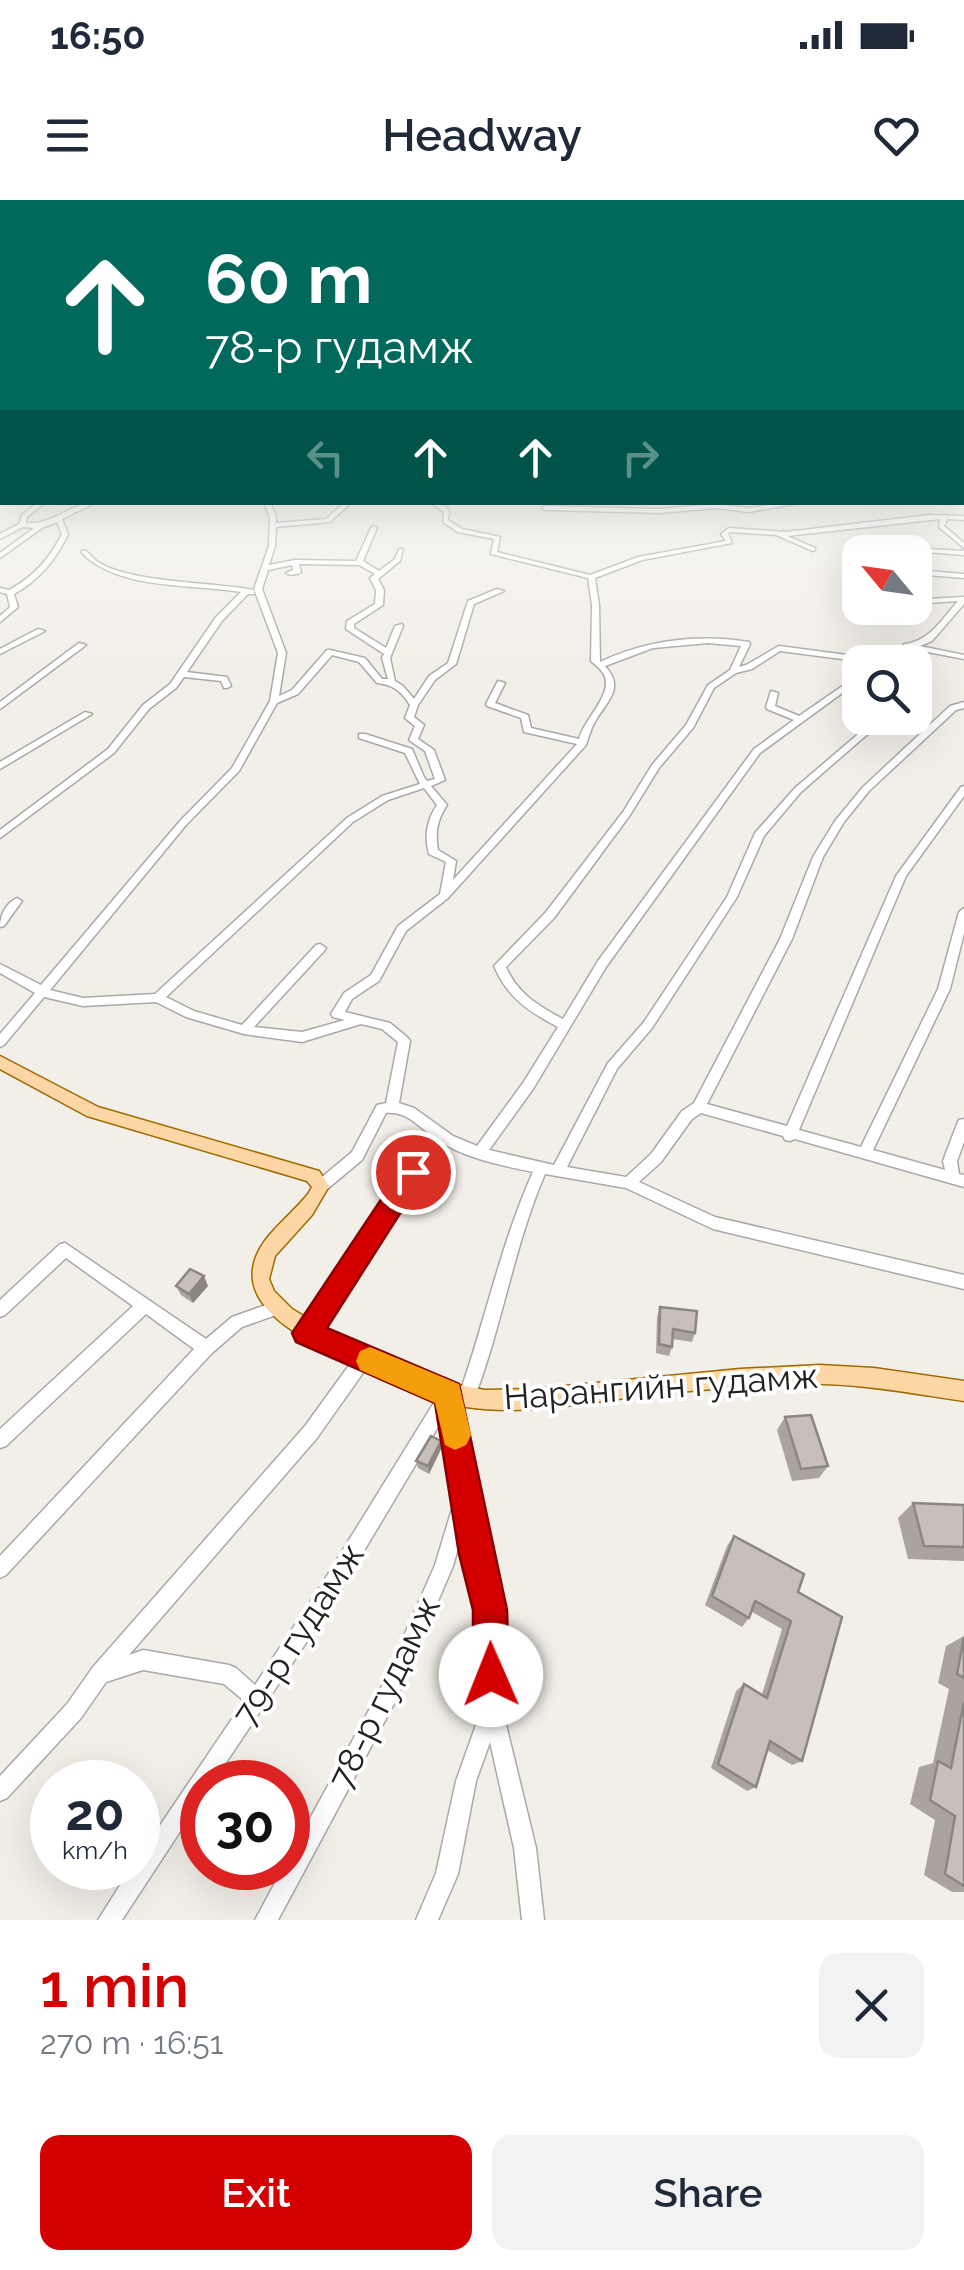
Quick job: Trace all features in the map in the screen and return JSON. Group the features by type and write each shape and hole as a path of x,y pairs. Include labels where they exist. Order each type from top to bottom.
{"main road":[{"path":"0,1062 94,1112 297,1169 321,1186 308,1209 278,1235 263,1260 259,1282 274,1309"},
{"name":"Нарангийн гудамж","path":"274,1309 306,1333 457,1396 820,1374 964,1391"}],"street":[{"path":"22,525 28,512"},
{"path":"0,556 40,527 75,512"},
{"path":"0,1042 45,993 183,822 236,769 274,701 282,653 258,594 268,568 273,525 270,512"},
{"path":"273,525 328,521 338,512"},
{"path":"447,512 445,521 460,531 498,538 493,553 591,576 640,558 730,542 724,534 729,530 777,534 964,518"},
{"path":"944,518 941,526 964,550"},
{"path":"0,590 10,593 36,576 57,552 64,534 60,520"},
{"path":"0,538 22,525 40,527"},
{"path":"360,563 374,528"},
{"path":"777,534 813,550"},
{"path":"388,653 350,629 350,623 379,605 380,590 374,578 393,564 402,550"},
{"path":"932,551 964,550"},
{"path":"84,552 93,563 123,577 178,579 258,594"},
{"path":"268,568 295,562 360,563 378,573"},
{"path":"290,573 297,572 295,562"},
{"path":"932,573 964,576"},
{"path":"392,1106 404,1041 386,1026 336,1014 348,996 375,978 402,930 444,896 584,743 583,734 608,692 608,672 595,661 598,636 593,626 596,598 591,576"},
{"path":"0,835 86,774 182,674 219,619 246,590"},
{"path":"158,998 350,820 385,798 440,780 429,750 413,740 420,725 409,718 432,678 452,664 471,603 500,591"},
{"path":"0,620 14,610 10,593"},
{"path":"932,601 964,599"},
{"path":"910,645 929,638 964,599"},
{"path":"399,626 388,653 392,680 414,706"},
{"path":"0,652 41,631"},
{"path":"600,664 652,643 746,644 732,671"},
{"path":"0,706 82,645"},
{"path":"564,1025 527,1005 505,980 500,966 550,915 690,726 711,687 732,671 749,667 779,648 842,657"},
{"path":"274,701 295,692 330,652 362,660 380,681 392,680"},
{"path":"932,652 964,657"},
{"path":"182,674 224,679 228,686"},
{"path":"501,683 490,704 525,717 527,730 584,743"},
{"path":"479,1154 602,964 731,792 757,751 842,689"},
{"path":"774,692 770,707 801,720"},
{"path":"628,1182 656,1158 687,1115 699,1108 786,939 818,857 840,821 866,790 953,708 964,705"},
{"path":"0,766 88,714"},
{"path":"558,1170 612,1066 648,1025 732,897 759,835 798,790 862,735"},
{"path":"362,736 408,751 426,786 442,805 430,819 433,852 450,860 444,896"},
{"path":"790,1136 901,876 964,789"},
{"path":"0,923 17,901"},
{"path":"864,1154 944,989 964,912"},
{"path":"244,1030 320,948"},
{"path":"0,968 45,993 83,1002 158,998 190,1014 244,1030 302,1037 359,1020"},
{"path":"321,1186 358,1156 382,1109 392,1106 404,1108 444,1138 479,1154 540,1169 628,1182 713,1223 964,1282"},
{"path":"699,1108 958,1179"},
{"path":"958,1179 950,1162 964,1124"},
{"name":"79-р гудамж","path":"109,1920 457,1396 487,1344 524,1203 540,1169"},
{"path":"306,1333 349,1276 413,1172"},
{"path":"0,1310 64,1249 206,1348"},
{"path":"0,1440 143,1306"},
{"path":"0,1569 206,1348 237,1322 274,1309"},
{"path":"0,1791 74,1711 100,1674 312,1432 364,1358"},
{"name":"78-р гудамж","path":"266,1920 388,1695 444,1566 465,1496 457,1396"},
{"path":"465,1496 490,1610 492,1708 525,1848 534,1920"},
{"path":"100,1674 143,1660 229,1674 252,1696 247,1714"},
{"path":"428,1920 447,1874 466,1781 492,1708"}],"building":[{"path":"190,1269 204,1276 189,1294 176,1286"},
{"path":"660,1307 697,1311 695,1333 673,1329 672,1347 659,1344"},
{"path":"811,1415 828,1466 801,1469 785,1417"},
{"path":"431,1436 441,1441 428,1466 416,1461"},
{"path":"913,1503 964,1505 964,1547 924,1546"},
{"path":"734,1536 804,1574 798,1592 842,1617 802,1761 770,1741 756,1787 718,1764 744,1684 767,1698 791,1621 755,1601 749,1618 712,1596"},
{"path":"964,1637 964,1678 957,1674"},
{"path":"964,1702 964,1886 945,1874 955,1816 930,1800 938,1761 951,1768"}],"slow traffic":[{"path":"370,1361 449,1394 455,1435"}],"route":[{"path":"413,1172 349,1276 306,1333 449,1394 475,1554 490,1610 491,1675"}]}
